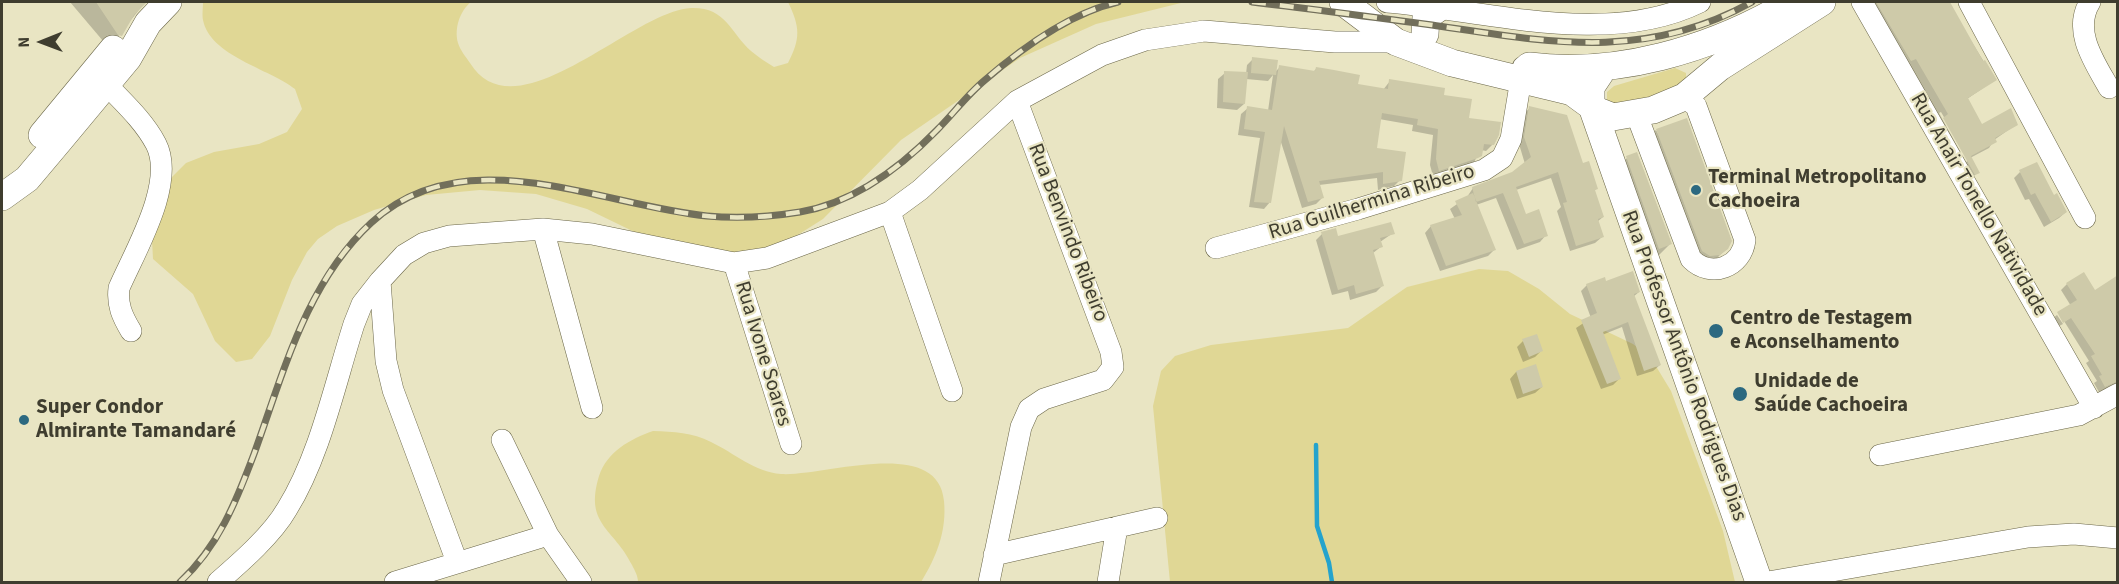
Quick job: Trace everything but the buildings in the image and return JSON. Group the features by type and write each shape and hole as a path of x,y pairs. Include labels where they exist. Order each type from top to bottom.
{"main road":[{"path":"56,130 114,48 148,23 168,2"},
{"path":"1343,2 1375,8 1455,48 1572,92 1613,111 1653,110 1690,93 1720,67 1822,2"},
{"path":"1375,8 1396,42 1452,63 1522,73 1565,69 1603,69 1682,51 1767,16 1793,2"},
{"path":"1425,34 1429,6"},
{"path":"4,194 15,169 106,84 128,58 148,23"},
{"path":"1682,51 1693,57 1698,65 1699,77 1690,93"},
{"path":"1603,69 1590,87 1613,111"},
{"name":"Rua Professor Antônio Rodrigues Dias","path":"1613,111 1605,150 1760,582"}],"street":[{"path":"1335,42 1375,8 1429,6 1600,25 1681,11 1700,2"},
{"name":"Rua Anair Tonello Natividade","path":"1862,2 2094,408"},
{"path":"1969,2 2085,218"},
{"path":"2091,2 2084,16 2084,36 2088,51 2109,88"},
{"path":"218,582 243,561 287,510 311,457 362,304 405,255 424,243 449,236 543,229 592,234 734,263 767,258 890,212 920,190 1017,101 1102,55 1145,40 1204,31 1335,42 1396,42"},
{"name":"Rua Guilhermina Ribeiro","path":"1216,248 1358,209 1484,170 1502,158 1511,139 1522,73"},
{"path":"106,84 147,127 158,147 161,174 156,203 119,288 118,300 121,314 131,331"},
{"path":"1613,111 1691,259 1706,268 1724,268 1739,257 1744,240 1690,93"},
{"name":"Rua Benvindo Ribeiro","path":"994,555 1021,427 1029,409 1044,399 1103,380 1113,367 1111,352 1017,101"},
{"path":"890,212 952,391"},
{"path":"543,229 592,408"},
{"name":"Rua Ivone Soares","path":"734,263 791,444"},
{"path":"380,281 386,361 393,390 457,562"},
{"path":"1880,455 2079,415 2118,394"},
{"path":"502,440 548,536 581,582"},
{"path":"989,582 994,555 1157,518"},
{"path":"1108,582 1117,527"},
{"path":"1768,582 2028,537 2074,534 2118,538"},
{"path":"395,582 548,536"}],"shaded area":[{"path":"203,2 471,2 464,10 457,26 460,48 470,63 490,82 516,86 545,79 666,14 691,8 703,9 720,16 751,51 774,67 788,63 797,39 797,26 788,2 1185,2 1096,24 1020,58 901,140 823,219 785,243 760,252 729,257 649,239 587,209 536,194 480,190 426,195 374,210 337,226 318,239 307,252 292,280 270,336 252,359 236,362 215,341 193,294 153,259 152,240 169,180 186,163 214,152 259,144 287,132 302,109 295,89 242,60 217,43 208,32 203,20"},
{"path":"1675,68 1686,73 1686,83 1620,109 1607,101 1607,92 1614,86"},
{"path":"1479,269 1508,271 1539,289 1570,314 1633,344 1651,358 1671,391 1723,531 1735,582 1170,582 1153,406 1161,371 1175,356 1211,345 1348,328 1407,287"},
{"path":"653,431 697,436 771,473 800,473 876,464 901,464 922,469 937,481 944,501 942,533 931,563 921,582 638,582 625,553 598,516 595,492 599,476 614,453 628,442"}],"waterway":[{"path":"1316,445 1317,526 1329,563 1332,582"}],"railway":[{"path":"180,582 205,554 233,506 299,331 329,273 371,223 408,198 448,184 490,180 533,183 665,210 707,216 765,216 820,207 857,192 907,158 978,86 1031,44 1082,14 1118,2"},
{"path":"1252,2 1516,37 1595,42 1634,40 1673,33 1712,21 1752,2"}],"place":[{"name":"Terminal Metropolitano Cachoeira","path":"1696,190"},
{"name":"Centro de Testagem e Aconselhamento","path":"1716,331"},
{"name":"Unidade de Saúde Cachoeira","path":"1740,394"},
{"name":"Super Condor Almirante Tamandaré","path":"24,420"}]}
